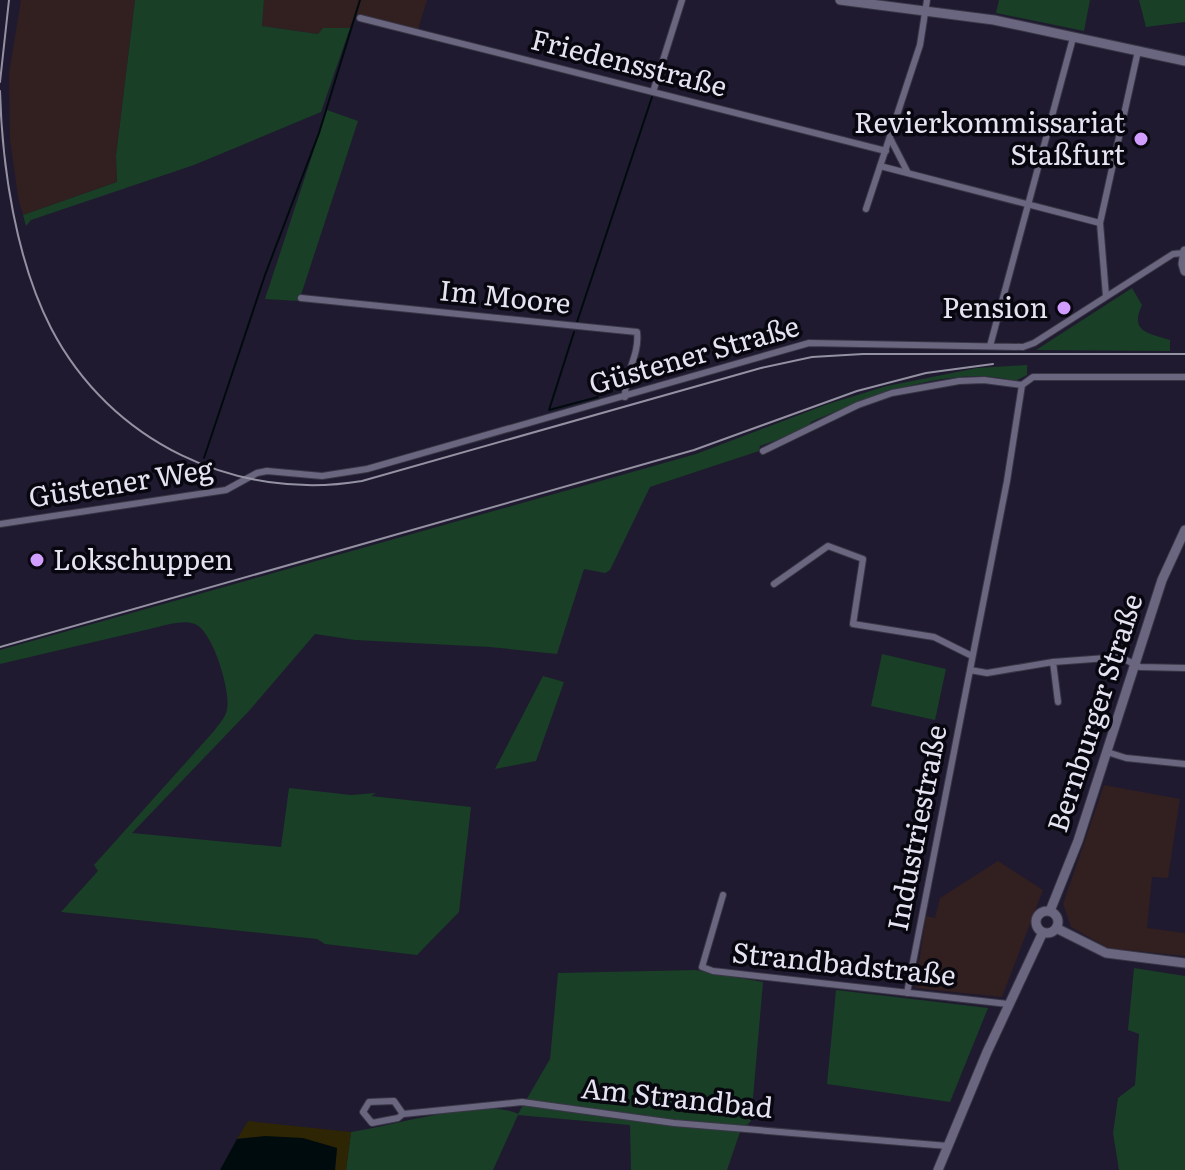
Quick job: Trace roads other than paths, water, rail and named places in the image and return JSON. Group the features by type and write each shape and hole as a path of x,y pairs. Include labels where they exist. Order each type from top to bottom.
{"main road":[{"path":"840,0 927,5 1185,61"},
{"path":"1185,252 1185,271"},
{"name":"Bernburger Straße","path":"1050,911 1078,841 1162,580 1185,530"},
{"path":"1044,911 1050,911 1058,918 1056,928 1052,932 1043,932 1037,924 1037,917 1044,911"},
{"path":"1056,928 1106,953 1185,963"},
{"path":"938,1170 1008,1004 1043,932"}],"street":[{"path":"653,92 682,0"},
{"path":"866,209 920,45 927,5"},
{"name":"Friedensstraße","path":"360,18 886,151"},
{"path":"990,346 1073,38"},
{"path":"1106,296 1100,223 1138,51"},
{"path":"890,138 908,173"},
{"path":"880,166 1100,223"},
{"name":"Güstener Straße","path":"246,479 267,471 322,476 367,469 809,343 1023,347 1173,254 1185,252"},
{"name":"Im Moore","path":"301,298 637,332 639,344 624,383 625,397"},
{"path":"763,451 858,405 892,393 959,381 984,380 1022,385 1033,377 1185,377"},
{"name":"Industriestraße","path":"907,993 1007,481 1022,385"},
{"name":"Güstener Weg","path":"0,524 226,490 246,479"},
{"path":"774,584 828,546 863,559 853,624 934,637 972,656"},
{"path":"970,670 987,673 1053,662 1120,657 1136,665 1185,668"},
{"path":"1053,662 1058,702"},
{"path":"1107,752 1126,758 1185,764"},
{"name":"Strandbadstraße","path":"723,895 702,967 737,974 1008,1004"},
{"name":"Am Strandbad","path":"403,1114 394,1101 369,1102 363,1112 372,1123 398,1118 403,1114 522,1102 674,1123 948,1146"}],"waterway":[{"path":"204,458 265,275 319,133 360,0"},
{"path":"577,322 652,97"},
{"path":"574,332 549,410 598,397"}],"railway":[{"path":"0,82 9,0"},
{"path":"0,91 4,151 20,243 51,328 76,368 107,403 142,432 181,455 224,472 269,482 315,485 362,481 761,368 812,357 863,354 1185,354"},
{"path":"0,647 694,450 857,391 926,373 993,364"}],"place":[{"name":"Revierkommissariat Staßfurt","path":"1141,139"},
{"name":"Pension","path":"1064,308"},
{"name":"Lokschuppen","path":"37,560"}]}
